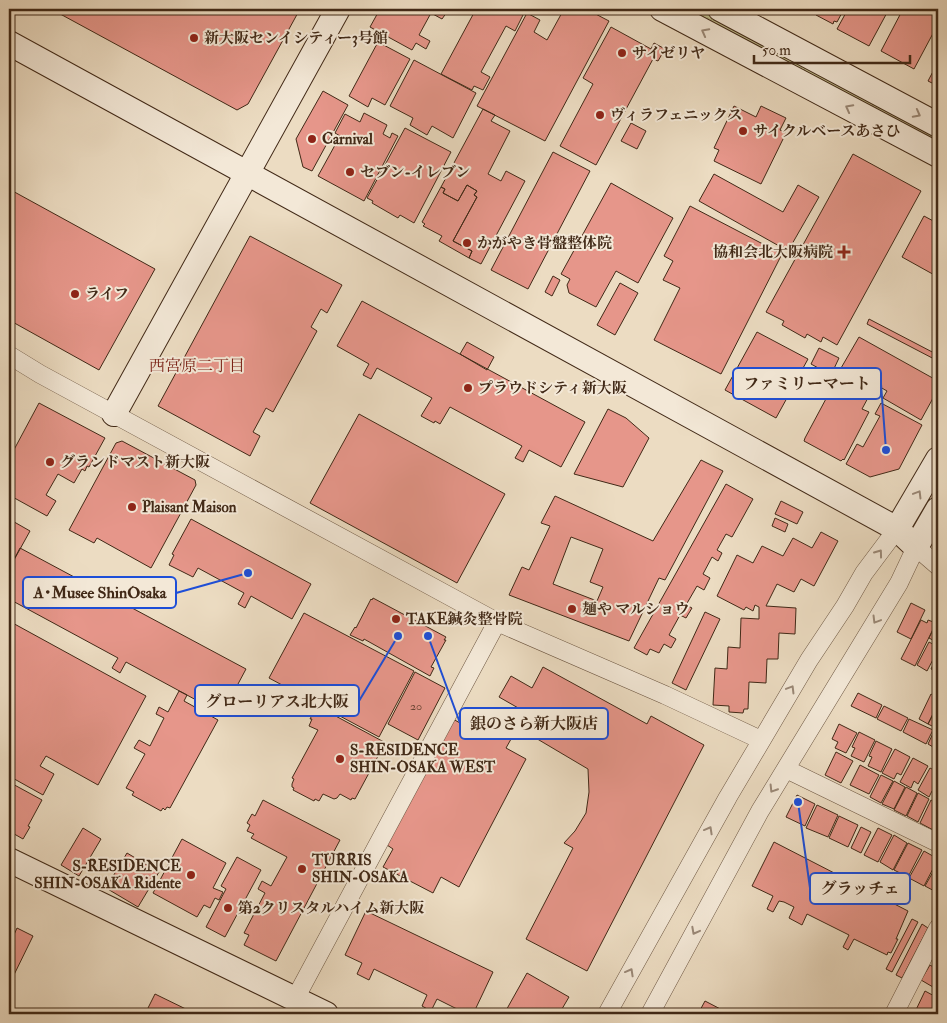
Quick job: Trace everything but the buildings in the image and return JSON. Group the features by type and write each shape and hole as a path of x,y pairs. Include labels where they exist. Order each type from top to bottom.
{"street":[{"path":"114,414 338,9"},
{"path":"662,9 938,155"},
{"path":"720,9 938,125"},
{"path":"9,43 897,529 938,566"},
{"path":"9,355 40,374 496,622 665,695 761,740"},
{"path":"607,1014 761,740 864,573 897,529 938,459"},
{"path":"650,1014 760,811 899,583 916,547 938,510"},
{"path":"295,999 496,622"},
{"path":"786,769 938,843"},
{"path":"9,860 326,1014"},
{"path":"894,1014 938,931"}],"green space":[{"path":"688,9 699,9 938,136 938,142"}],"place":[{"name":"新大阪センイシティー3号館","path":"194,38"},
{"name":"サイゼリヤ","path":"622,53"},
{"name":"ヴィラフェニックス","path":"600,115"},
{"name":"サイクルベースあさひ","path":"743,131"},
{"name":"Carnival","path":"312,139"},
{"name":"セブン-イレブン","path":"350,172"},
{"name":"かがやき骨盤整体院","path":"467,243"},
{"name":"協和会北大阪病院","path":"844,252"},
{"name":"ライフ","path":"75,294"},
{"name":"プラウドシティ新大阪","path":"468,388"},
{"name":"ファミリーマート","path":"886,450"},
{"name":"グランドマスト新大阪","path":"50,462"},
{"name":"Plaisant Maison","path":"132,507"},
{"name":"A･Musee ShinOsaka","path":"248,573"},
{"name":"麺や マルショウ","path":"572,609"},
{"name":"TAKE鍼灸整骨院","path":"396,619"},
{"name":"グローリアス北大阪","path":"398,636"},
{"name":"銀のさら新大阪店","path":"428,636"},
{"name":"S-RESIDENCE SHIN-OSAKA WEST","path":"340,759"},
{"name":"グラッチェ","path":"798,802"},
{"name":"TURRIS SHIN-OSAKA","path":"302,869"},
{"name":"S-RESIDENCE SHIN-OSAKA Ridente","path":"191,875"},
{"name":"第2クリスタルハイム新大阪","path":"228,908"}],"district":[{"name":"西宮原二丁目","path":"197,366"}]}
